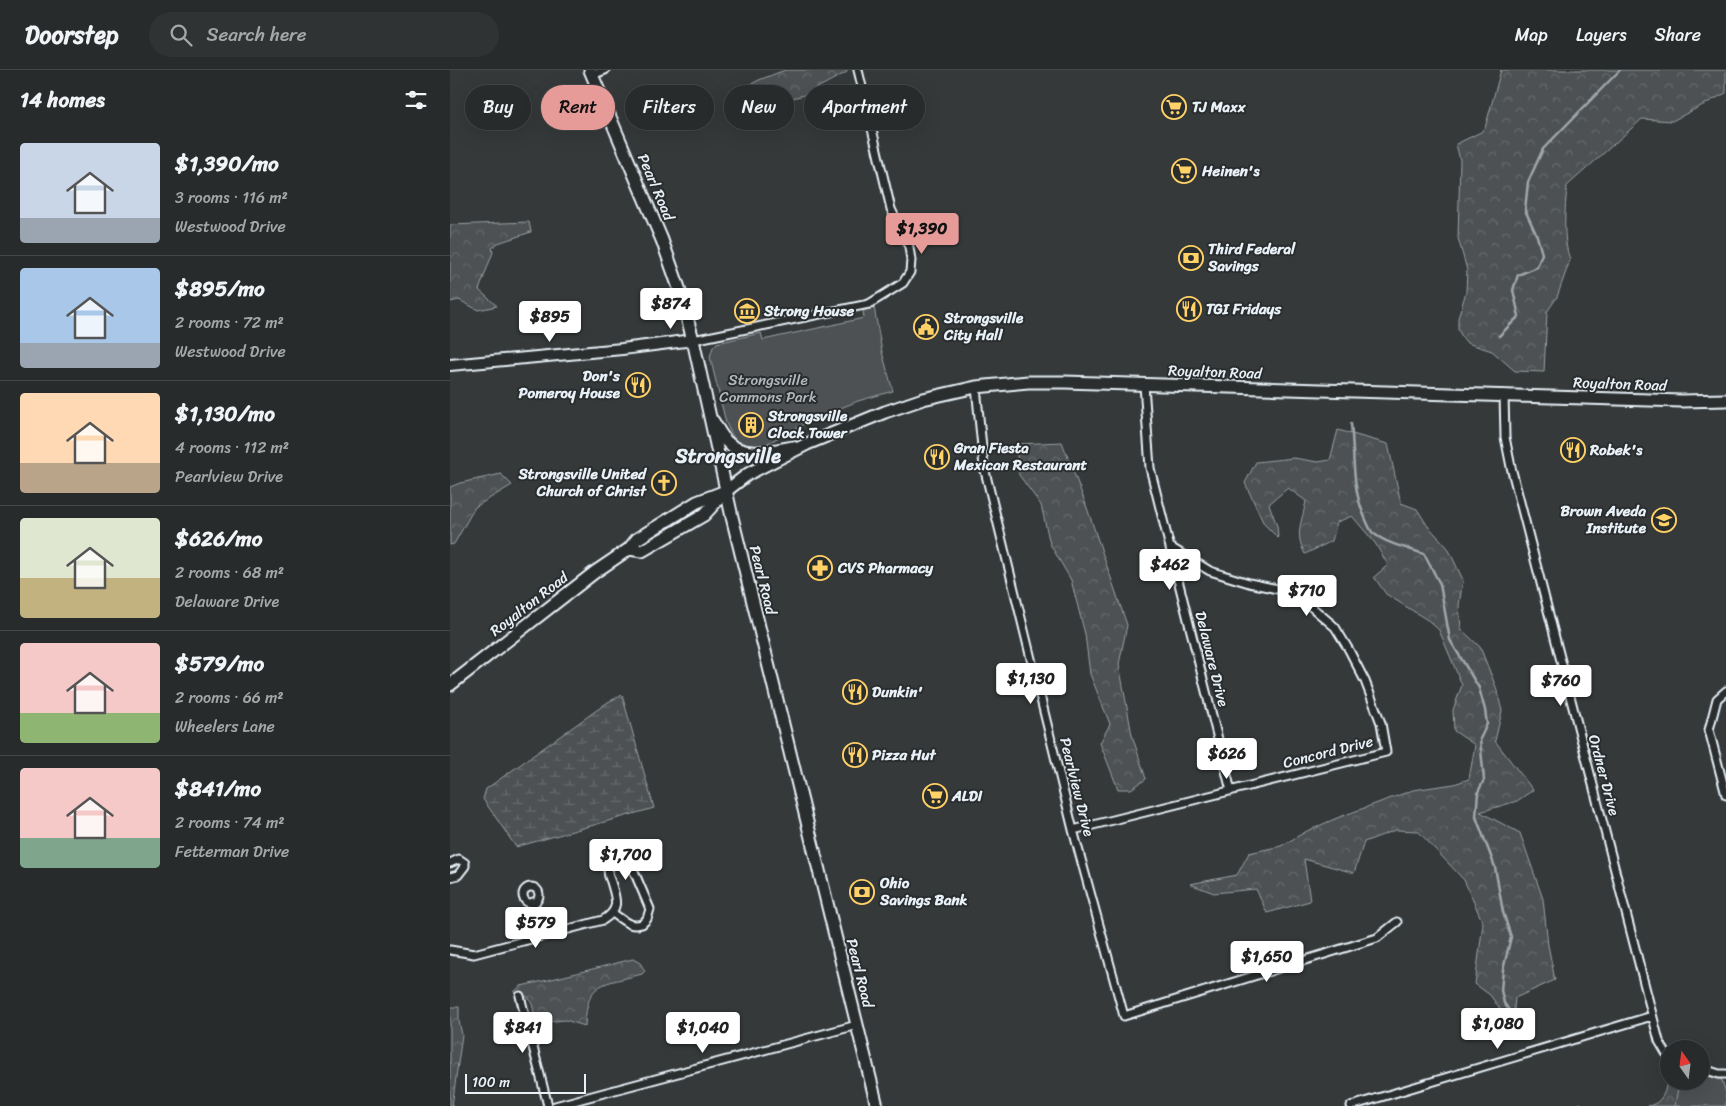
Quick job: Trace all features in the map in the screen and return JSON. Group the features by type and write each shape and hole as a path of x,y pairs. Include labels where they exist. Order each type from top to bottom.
{"main road":[{"name":"Pearl Road","path":"591,72 662,240 679,288 693,340 726,491 877,1106"},
{"name":"Royalton Road","path":"450,685 595,572 629,549 642,551 704,515 726,491 748,474 807,444 904,405 976,387 1028,382 1504,394 1682,401 1726,400"},
{"path":"709,415 727,442 745,452 781,449 807,444"}],"street":[{"path":"591,72 605,70"},
{"path":"450,365 622,349 693,340 869,304 895,289 908,277 911,266 910,252 891,209 858,70"},
{"name":"Delaware Drive","path":"1144,386 1150,468 1231,791"},
{"name":"Pearlview Drive","path":"976,387 984,467 1074,830 1124,1016 1377,938 1397,922"},
{"name":"Ordner Drive","path":"1504,394 1505,437 1511,467 1660,1042"},
{"name":"Concord Drive","path":"1074,830 1386,752 1381,723 1366,681 1335,627 1308,604 1282,590 1210,571 1170,547"},
{"path":"1726,691 1717,699 1709,730 1726,795"},
{"path":"450,863 459,859 465,866 458,875 450,877"},
{"path":"450,950 474,954 603,920 612,913 616,905 616,898 608,871 613,864 624,861 629,863 633,869 650,909 649,914 642,924 633,926 612,913"},
{"path":"532,902 542,936"},
{"path":"520,996 548,1106"},
{"path":"1351,1106 1652,1016"},
{"path":"555,1106 857,1025"},
{"path":"1710,1071 1726,1074"}],"green space":[{"path":"785,70 847,70 847,72 823,85 804,85 804,95 794,98 794,85 750,85"},
{"path":"1501,70 1726,70 1726,93 1672,121 1642,119 1567,186 1565,233 1570,260 1557,297 1547,312 1544,372 1515,371 1492,351 1467,343 1458,329 1458,318 1466,292 1467,270 1458,238 1460,160 1456,144 1481,132 1485,128"},
{"path":"529,222 531,232 498,243 492,248 493,252 479,290 497,306 478,310 459,300 450,302 450,225"},
{"name":"Strongsville Commons Park","path":"874,307 882,352 893,391 858,401 816,418 764,445 747,448 736,443 726,423 710,357 713,347 717,343 761,333 763,340 864,318 863,311"},
{"path":"1338,430 1388,444 1401,503 1417,509 1427,525 1448,548 1463,580 1459,605 1461,629 1480,647 1496,687 1502,711 1495,741 1533,790 1517,801 1480,812 1520,833 1543,899 1548,945 1555,980 1515,998 1514,1008 1528,1030 1521,1038 1490,995 1475,984 1483,923 1464,880 1418,831 1396,830 1364,842 1354,873 1304,859 1310,901 1267,913 1256,889 1214,893 1190,884 1237,875 1249,853 1281,846 1307,831 1337,818 1413,790 1454,784 1469,779 1475,745 1454,731 1453,710 1462,685 1439,630 1429,621 1386,594 1374,577 1388,565 1375,543 1352,516 1337,522 1332,541 1305,554 1299,534 1306,501 1288,488 1269,504 1277,526 1278,538 1264,524 1245,483 1256,462 1294,458 1318,462 1330,460"},
{"path":"1062,442 1085,502 1127,625 1119,664 1132,735 1146,779 1131,789 1118,789 1100,743 1110,724 1090,674 1085,634 1071,580 1050,544 1041,505 1019,475 1016,444"},
{"path":"501,474 512,485 475,507 454,544 450,545 450,487"},
{"path":"622,695 654,808 516,847 483,799 486,789 608,702"},
{"path":"633,959 640,963 645,971 642,974 600,986 589,1000 585,1026 565,1020 535,1023 533,1006 528,997 520,996 514,992 521,986"},
{"path":"450,1007 459,1007 462,1035 452,1106 450,1106"},
{"path":"1710,1077 1722,1080 1726,1093 1726,1106 1675,1106 1678,1090 1710,1090"},
{"path":"1665,1090 1678,1090 1677,1096 1681,1106 1648,1106 1660,1100"}],"waterway":[{"path":"1499,336 1519,316 1513,290 1518,275 1537,267 1542,254 1537,236 1525,210 1528,182 1543,149 1620,70"},
{"path":"1351,424 1356,485 1361,508 1369,527 1373,533 1384,540 1424,554 1440,584 1450,640 1479,688 1487,724 1480,739 1484,780 1478,792 1476,817 1495,867 1503,912 1511,937 1503,970 1501,990 1504,1003 1528,1037"},
{"path":"1580,1104 1584,1106"}],"place":[{"name":"TJ Maxx","path":"1174,107"},
{"name":"Heinen's","path":"1184,171"},
{"name":"Third Federal Savings","path":"1191,258"},
{"name":"TGI Fridays","path":"1189,309"},
{"name":"Strong House","path":"747,311"},
{"name":"Strongsville City Hall","path":"926,327"},
{"name":"Don's Pomeroy House","path":"638,385"},
{"name":"Strongsville Clock Tower","path":"751,425"},
{"name":"Robek's","path":"1573,450"},
{"name":"Gran Fiesta Mexican Restaurant","path":"937,457"},
{"name":"Strongsville United Church of Christ","path":"664,483"},
{"name":"Brown Aveda Institute","path":"1664,520"},
{"name":"CVS Pharmacy","path":"820,568"},
{"name":"Dunkin'","path":"855,692"},
{"name":"Pizza Hut","path":"855,755"},
{"name":"ALDI","path":"935,796"},
{"name":"Ohio Savings Bank","path":"862,892"}],"district":[{"name":"Strongsville","path":"728,456"}]}
